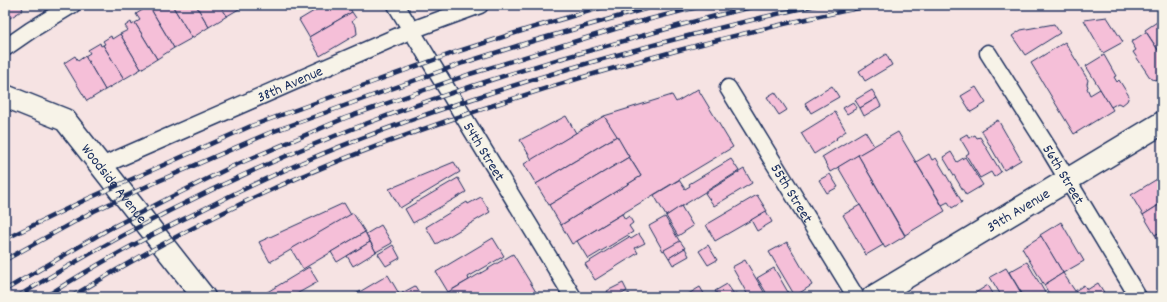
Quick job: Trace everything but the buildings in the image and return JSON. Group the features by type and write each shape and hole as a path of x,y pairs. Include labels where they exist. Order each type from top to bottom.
{"street":[{"path":"5,48 72,5"},
{"name":"54th Street","path":"396,5 573,297"},
{"name":"38th Avenue","path":"102,166 412,30 480,5"},
{"name":"56th Street","path":"988,53 1068,180 1138,297"},
{"name":"55th Street","path":"728,88 856,297"},
{"name":"Woodside Avenue","path":"5,96 65,120 204,297"},
{"name":"39th Avenue","path":"873,297 1162,123"}],"railway":[{"path":"5,239 85,200 251,126 456,52 610,5"},
{"path":"5,260 94,211 269,133 463,63 533,41 659,5"},
{"path":"5,290 107,230 167,199 231,167 345,118 470,74 631,24 705,5"},
{"path":"17,297 98,249 181,205 266,165 352,129 416,105 514,73 668,28 761,5"},
{"path":"45,297 102,262 239,191 324,153 367,136 517,84 602,59 730,25 816,5"},
{"path":"71,297 160,245 230,209 337,161 395,139 506,101 624,65 697,45 823,15 874,5"}]}
